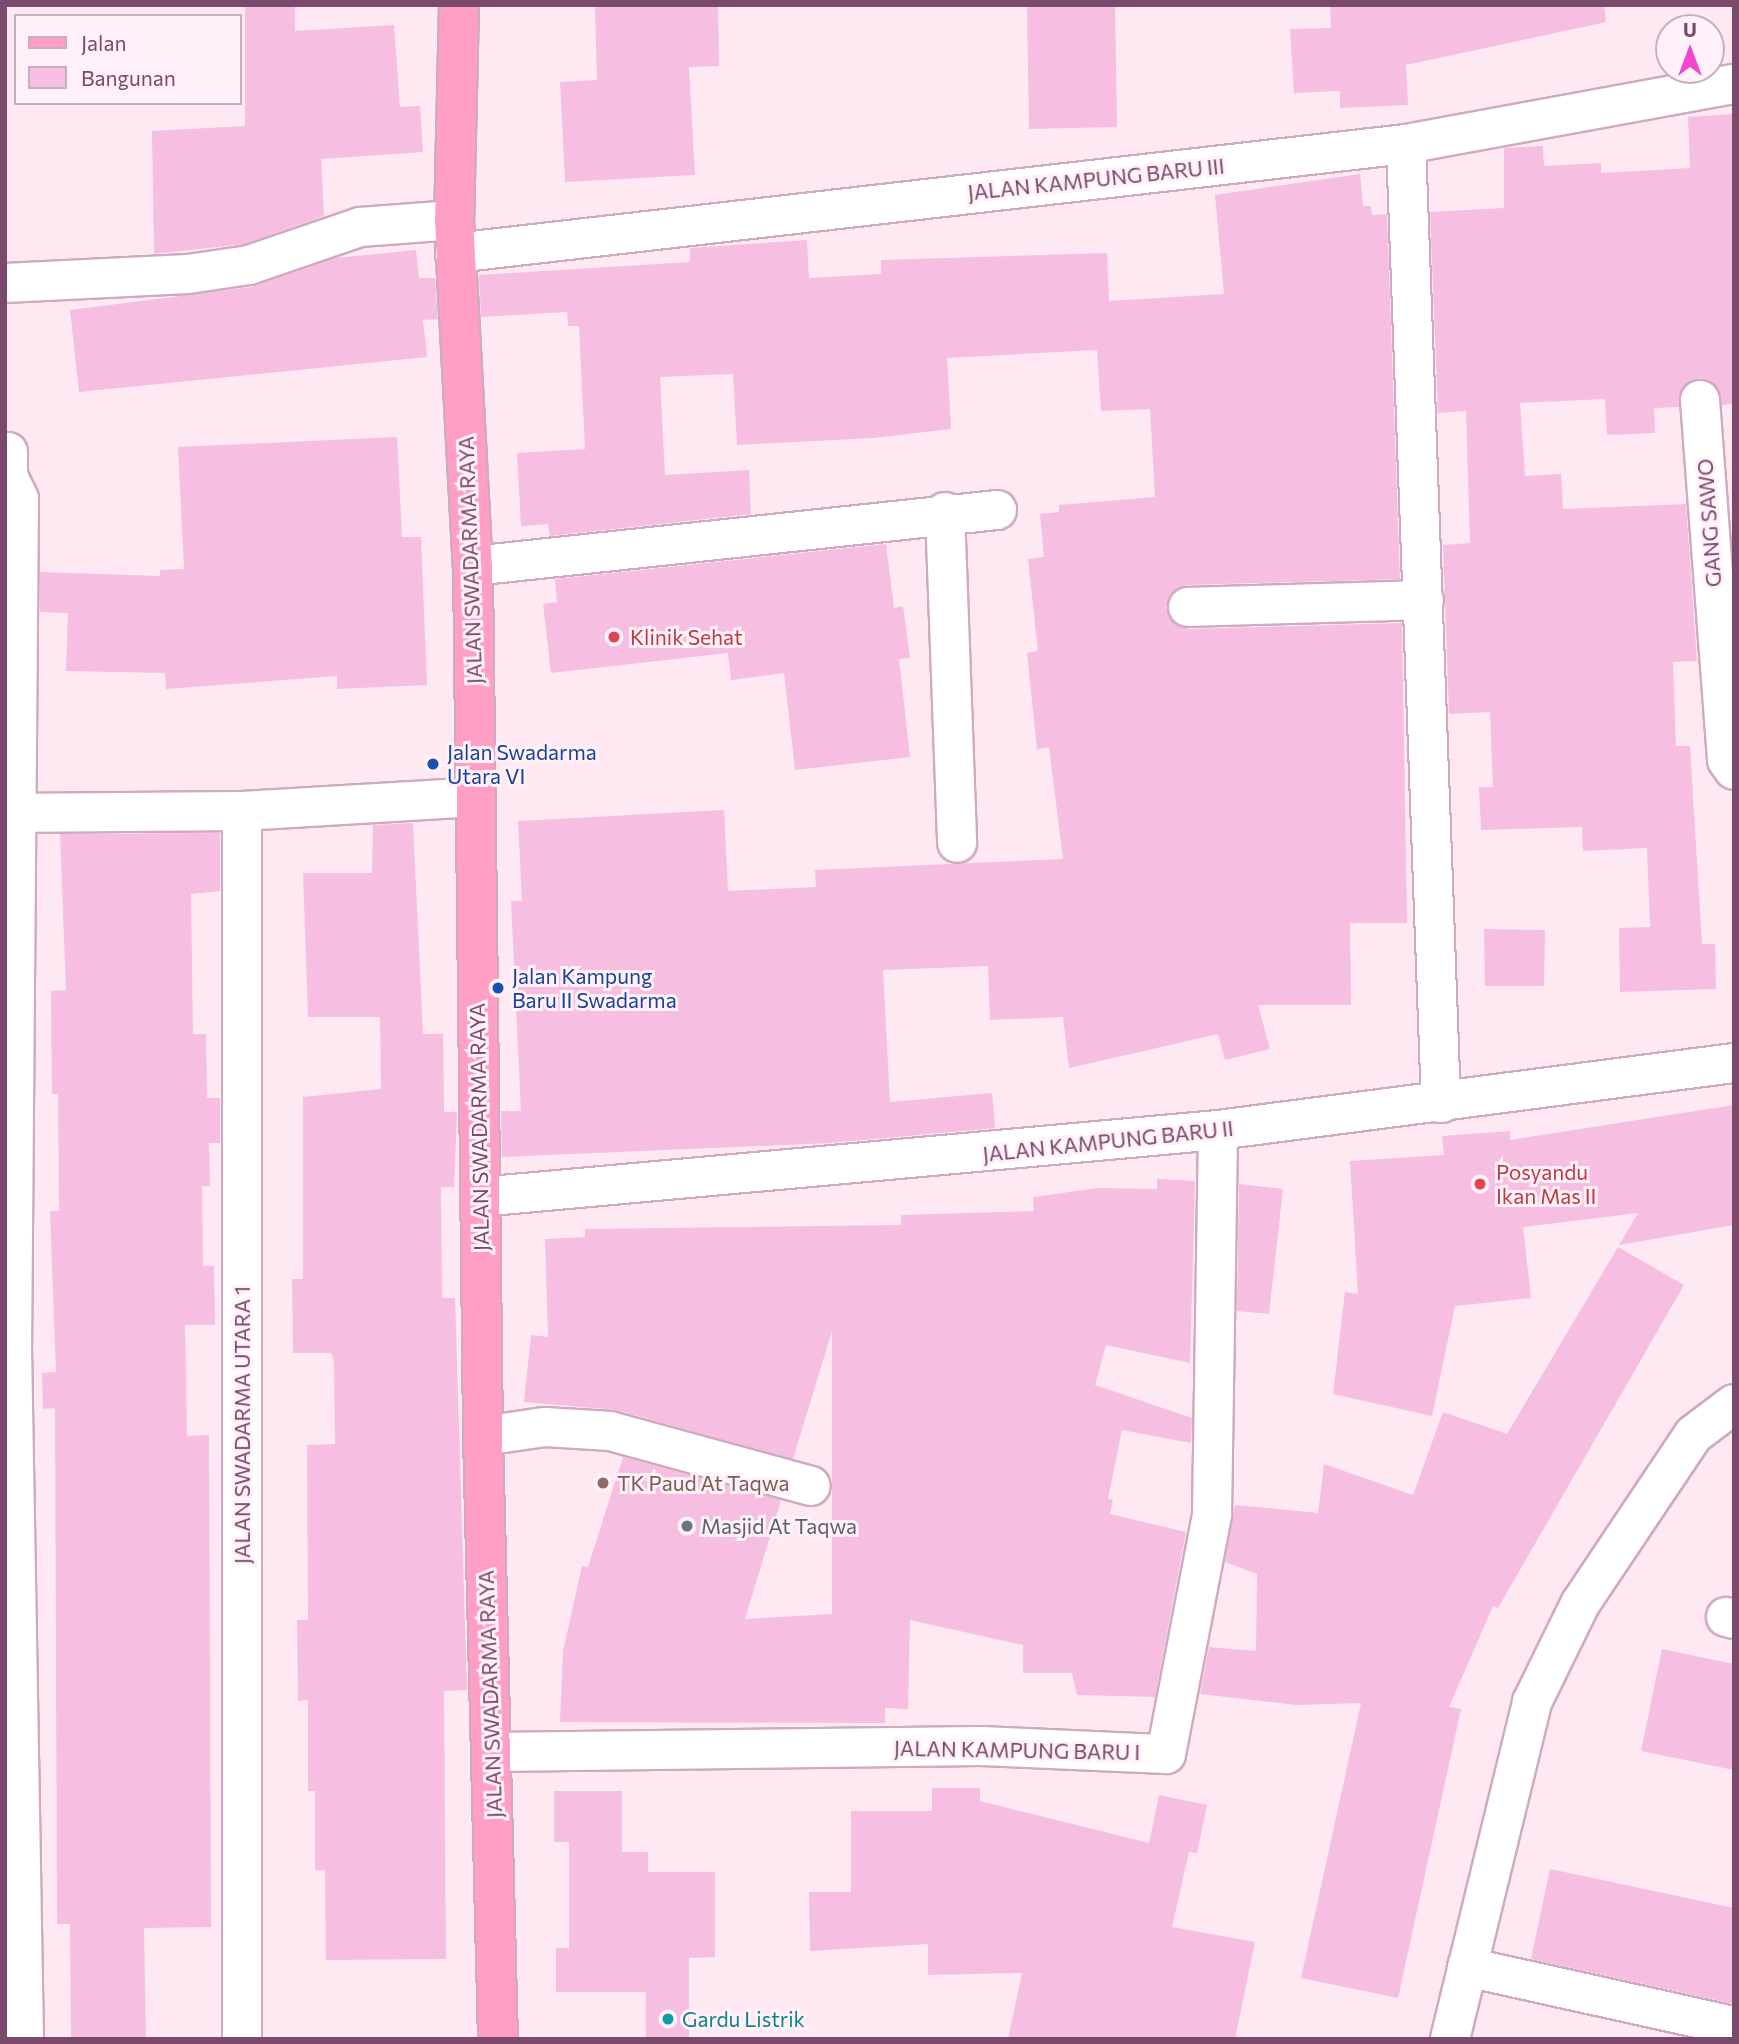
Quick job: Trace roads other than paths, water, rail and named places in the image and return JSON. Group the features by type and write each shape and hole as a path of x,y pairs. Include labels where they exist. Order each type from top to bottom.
{"main road":[{"name":"JALAN SWADARMA RAYA","path":"460,5 454,237 473,566 483,1436 498,2039"}],"street":[{"name":"JALAN KAMPUNG BARU III","path":"5,284 188,274 248,265 360,228 454,237 1406,144 1734,84"},
{"path":"1406,144 1441,1103"},
{"name":"GANG SAWO","path":"1700,400 1727,760 1734,770"},
{"path":"8,452 8,476 19,499 9,813 9,1347 23,2039"},
{"path":"473,566 945,512 997,510"},
{"path":"945,512 957,843"},
{"path":"1188,607 1423,600"},
{"path":"9,813 242,811 476,797"},
{"name":"JALAN SWADARMA UTARA 1","path":"242,811 242,2039"},
{"name":"JALAN KAMPUNG BARU II","path":"480,1197 1218,1130 1734,1063"},
{"name":"JALAN KAMPUNG BARU I","path":"492,1752 980,1746 1166,1754 1212,1514 1218,1130"},
{"path":"1450,2039 1532,1702 1580,1604 1693,1435 1734,1404"},
{"path":"483,1436 545,1427 610,1431 811,1486"},
{"path":"1467,1967 1734,2025"}],"place":[{"name":"Klinik Sehat","path":"614,637"},
{"name":"Jalan Swadarma Utara VI","path":"433,764"},
{"name":"Jalan Kampung Baru II Swadarma","path":"498,988"},
{"name":"Posyandu Ikan Mas II","path":"1480,1184"},
{"name":"TK Paud At Taqwa","path":"603,1483"},
{"name":"Masjid At Taqwa","path":"687,1526"},
{"name":"Gardu Listrik","path":"668,2019"}]}
